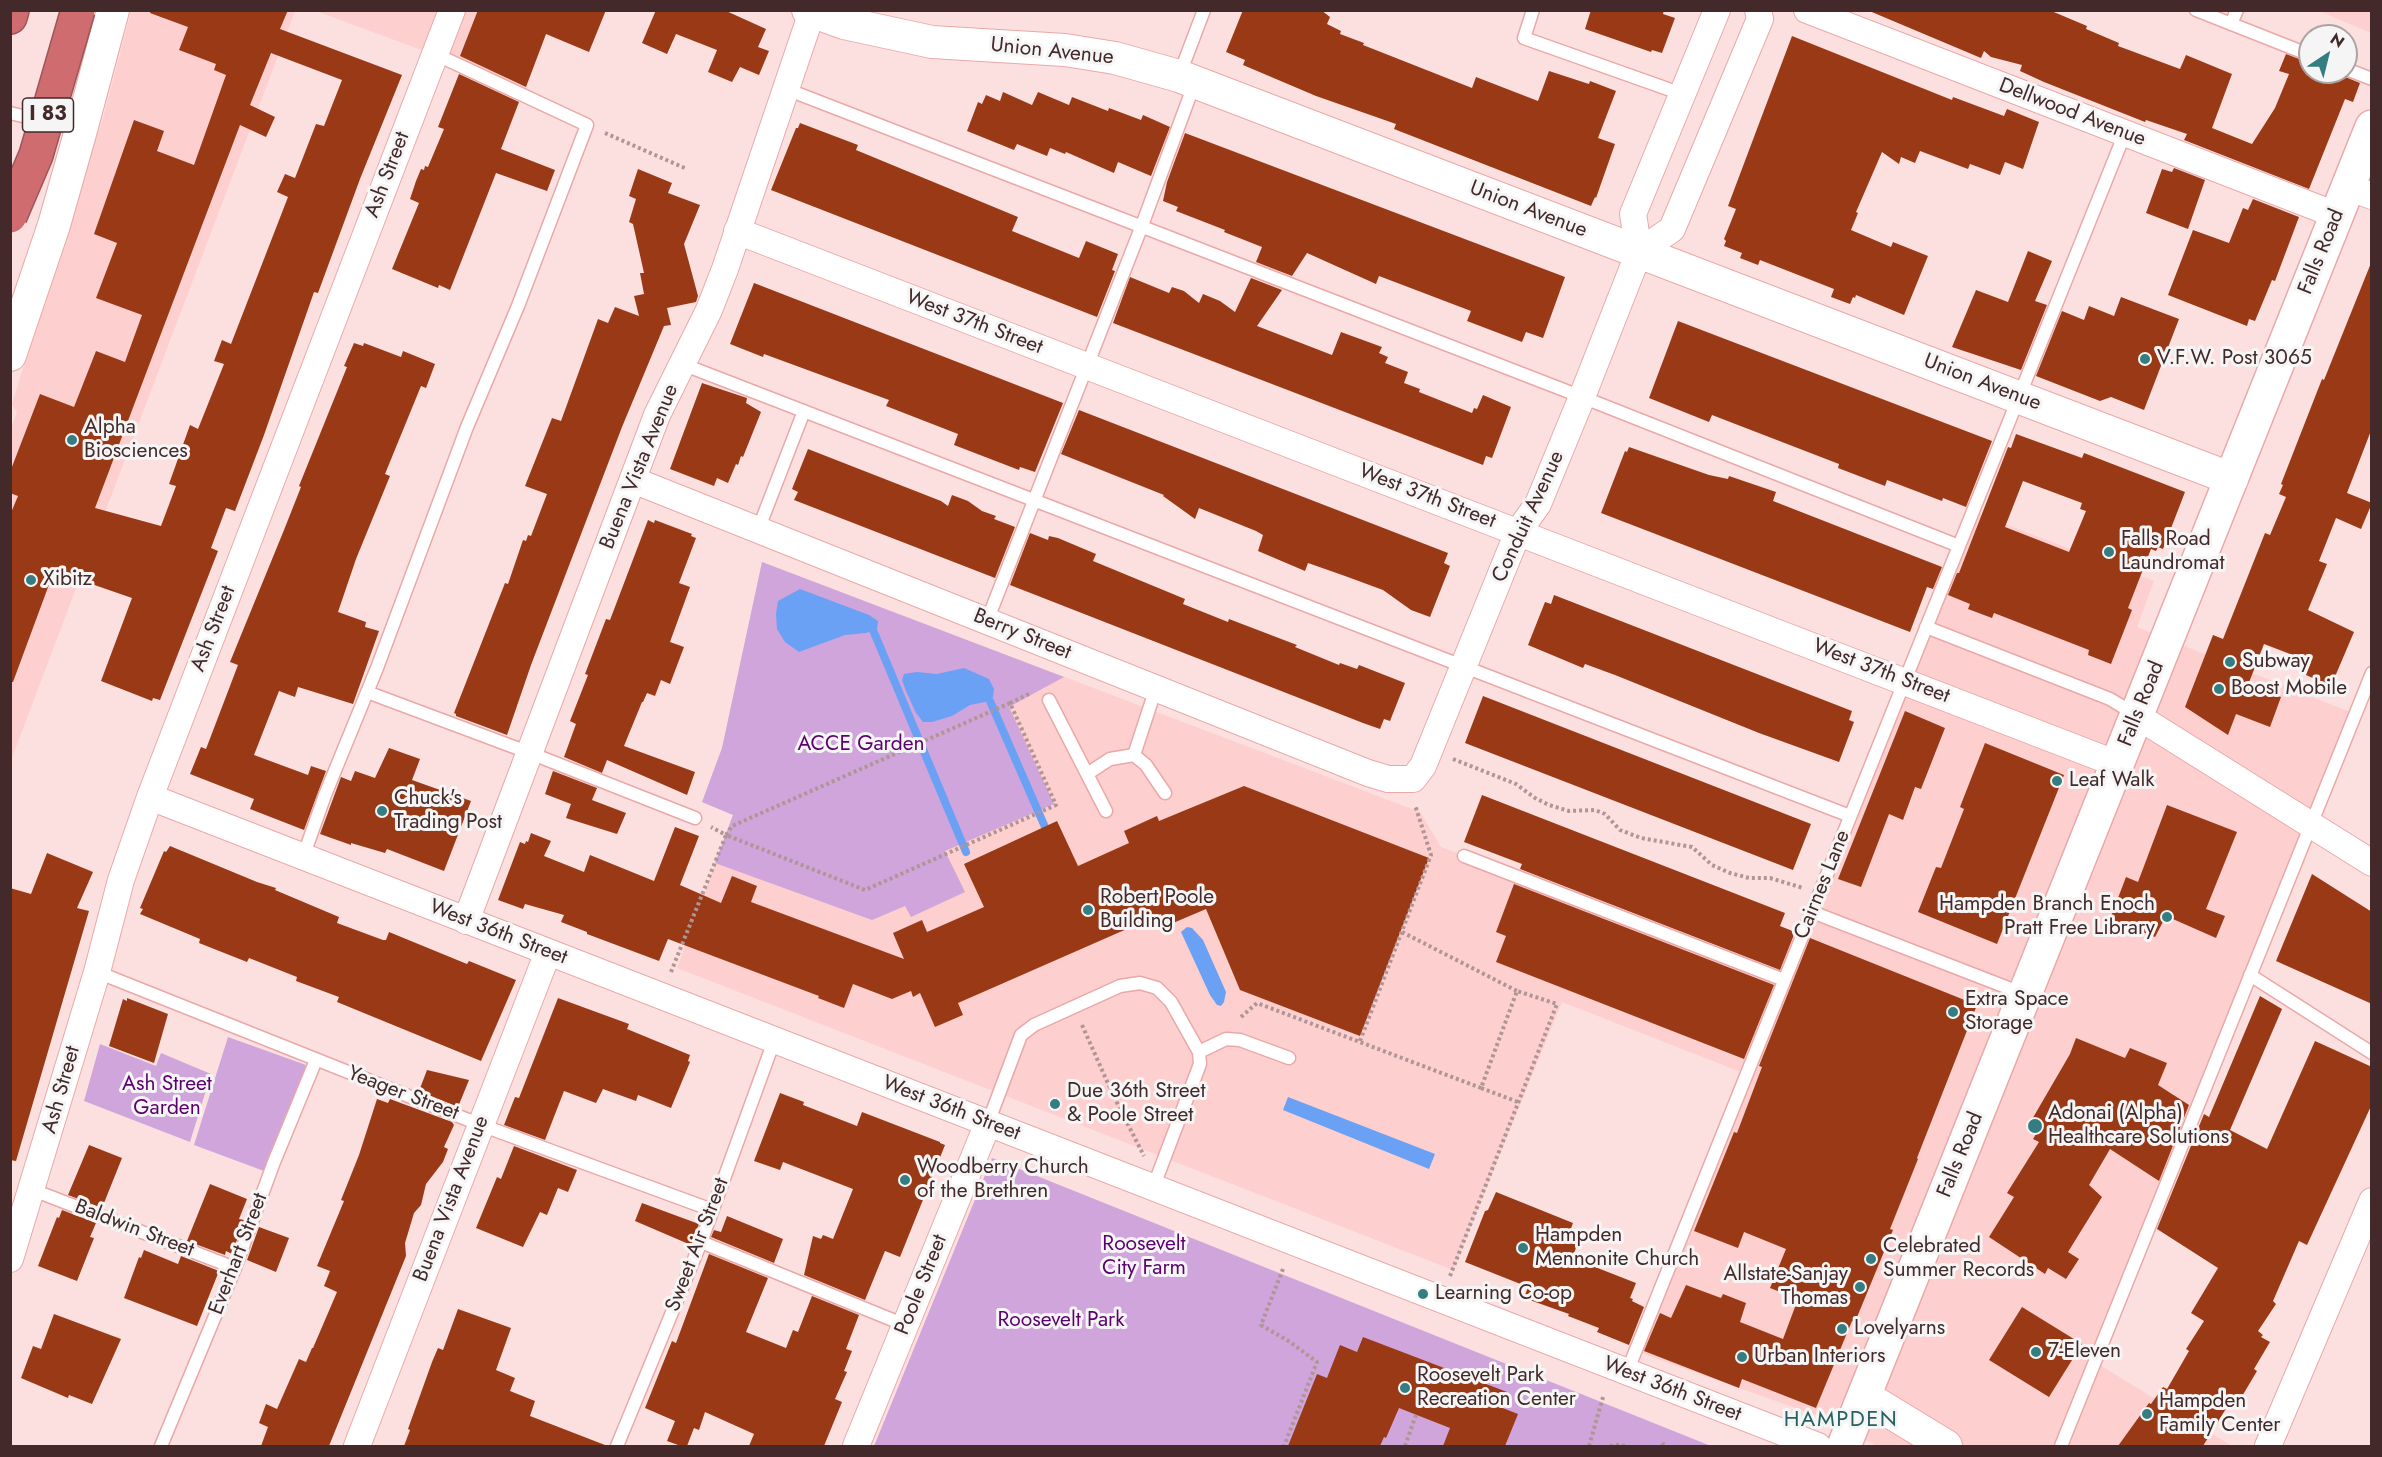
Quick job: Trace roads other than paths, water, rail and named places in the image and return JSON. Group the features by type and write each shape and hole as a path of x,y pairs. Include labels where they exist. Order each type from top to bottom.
{"highway":[{"path":"10,17 12,10"},
{"name":"I 83","path":"10,216 36,155 78,10"}],"main road":[{"name":"Falls Road","path":"1844,1446 2232,479 2352,200 2372,127"}],"street":[{"path":"10,356 54,225 113,10"},
{"name":"Ash Street","path":"10,1259 33,1190 97,972 121,880 150,797 452,10"},
{"path":"1717,10 1633,214 1639,252 1672,229 1760,19 1758,10"},
{"name":"Dellwood Avenue","path":"1807,10 2125,134 2352,200"},
{"name":"Union Avenue","path":"810,11 882,32 932,42 1065,50 1115,58 1187,79 2232,479"},
{"name":"Buena Vista Avenue","path":"466,921 657,415 709,310 725,269 810,11"},
{"name":"West 37th Street","path":"737,231 2117,764"},
{"name":"Conduit Avenue","path":"1413,779 1423,766 1518,532 1538,504 1639,252"},
{"name":"Berry Street","path":"633,480 1368,773 1388,779 1413,779"},
{"path":"2137,716 2372,863"},
{"name":"West 36th Street","path":"150,797 1818,1446"},
{"name":"Buena Vista Avenue","path":"357,1446 548,952"},
{"name":"Poole Street","path":"856,1446 988,1123"},
{"path":"2268,1446 2372,1201"},
{"path":"1864,1396 1946,1446"}],"lane":[{"path":"987,621 1085,366 1142,228 1187,79 1204,10"},
{"path":"1533,10 1524,38 1682,94"},
{"path":"2196,10 2298,50"},
{"path":"2231,24 2237,10"},
{"path":"303,857 467,427 522,295 587,125 435,54"},
{"path":"786,89 1582,397 1959,546"},
{"path":"10,113 81,130"},
{"name":"Cairnes Lane","path":"1627,1372 2125,134"},
{"path":"682,364 1850,816"},
{"path":"758,530 804,411"},
{"path":"1926,627 2110,699 2137,716"},
{"path":"2061,1446 2372,672"},
{"path":"1134,755 1156,688"},
{"path":"367,692 695,818"},
{"path":"1049,700 1106,811"},
{"path":"1087,774 1110,759 1134,755 1146,765 1165,793"},
{"path":"1464,856 1784,980"},
{"path":"1812,912 2025,995"},
{"name":"Yeager Street","path":"97,972 481,1125 712,1210"},
{"path":"2250,975 2372,1053"},
{"path":"988,1123 1021,1035 1034,1025 1120,986 1140,983 1157,988 1171,1002 1199,1052 1200,1064 1153,1188"},
{"path":"1199,1052 1226,1039 1240,1040 1289,1058"},
{"name":"Sweet Air Street","path":"616,1446 701,1242 774,1041"},
{"name":"Everhart Street","path":"161,1446 235,1268 274,1162 316,1060"},
{"name":"Baldwin Street","path":"33,1190 235,1268"},
{"path":"701,1242 905,1325"}],"water":[{"path":"800,589 869,615 878,621 877,629 866,633 845,635 799,652 785,642 777,629 776,614 778,601"},
{"path":"964,668 989,679 994,689 990,701 970,705 952,716 932,722 923,722 916,713 906,691 902,680 904,674 917,672 937,674"},
{"path":"1187,927 1192,928 1203,940 1226,992 1221,1006 1217,1005 1210,995 1181,932"},
{"path":"1288,1097 1435,1154 1429,1169 1283,1110"}],"waterway":[{"path":"873,630 966,852"},
{"path":"990,701 1045,827"}],"place":[{"name":"V.F.W. Post 3065","path":"2145,359"},
{"name":"Alpha Biosciences","path":"72,440"},
{"name":"Falls Road Laundromat","path":"2109,552"},
{"name":"Xibitz","path":"31,580"},
{"name":"Subway","path":"2230,662"},
{"name":"Boost Mobile","path":"2219,689"},
{"name":"Leaf Walk","path":"2057,781"},
{"name":"Chuck's Trading Post","path":"382,811"},
{"name":"Robert Poole Building","path":"1088,910"},
{"name":"Hampden Branch Enoch Pratt Free Library","path":"2167,917"},
{"name":"Extra Space Storage","path":"1953,1012"},
{"name":"Due 36th Street & Poole Street","path":"1055,1104"},
{"name":"Adonai (Alpha) Healthcare Solutions","path":"2035,1126"},
{"name":"Woodberry Church of the Brethren","path":"905,1180"},
{"name":"Hampden Mennonite Church","path":"1523,1248"},
{"name":"Celebrated Summer Records","path":"1871,1259"},
{"name":"Allstate-Sanjay Thomas","path":"1860,1287"},
{"name":"Learning Co-op","path":"1423,1294"},
{"name":"Lovelyarns","path":"1842,1329"},
{"name":"7-Eleven","path":"2036,1352"},
{"name":"Urban Interiors","path":"1742,1357"},
{"name":"Roosevelt Park Recreation Center","path":"1405,1388"},
{"name":"Hampden Family Center","path":"2147,1414"}],"district":[{"name":"HAMPDEN","path":"1841,1421"}],"park label":[{"name":"ACCE Garden","path":"861,745"},
{"name":"Ash Street Garden","path":"167,1097"},
{"name":"Roosevelt City Farm","path":"1144,1257"},
{"name":"Roosevelt Park","path":"1061,1321"}]}
